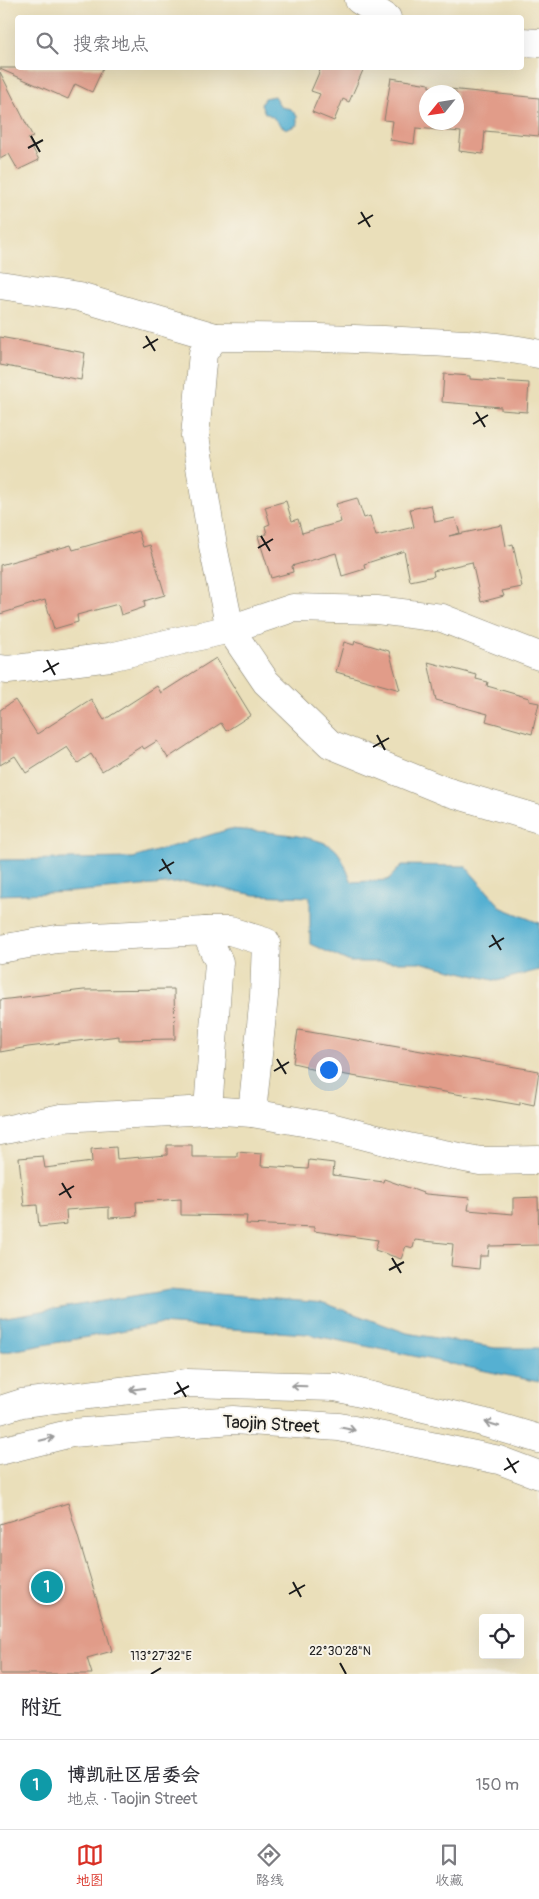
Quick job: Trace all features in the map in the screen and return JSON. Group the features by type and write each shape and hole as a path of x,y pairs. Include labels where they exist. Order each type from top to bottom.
{"street":[{"path":"358,0 382,15"},
{"path":"524,42 539,43"},
{"path":"0,285 79,297 215,337 315,337 446,343 519,350 539,354"},
{"path":"215,337 203,353 195,436 213,546 230,629 266,682 330,744 445,791 539,819"},
{"path":"0,669 8,670 110,657 230,629 292,608 377,610 442,618 539,656"},
{"path":"0,949 57,939 230,930 266,942 264,996 252,1113"},
{"path":"205,932 219,962 208,1110"},
{"path":"0,1131 61,1118 208,1110 252,1113 331,1127 408,1147 480,1161 539,1160"},
{"path":"0,1410 22,1403 187,1383 335,1387 482,1422 539,1438"},
{"name":"Taojin Street","path":"0,1451 72,1433 233,1420 340,1428 499,1460 539,1475"}],"water":[{"path":"274,96 281,107 291,109 297,116 297,125 288,129 284,128 273,117 265,113 261,105 264,98"},
{"path":"230,829 286,834 317,840 336,850 352,882 388,880 402,865 465,866 502,908 539,923 539,970 497,981 419,962 350,962 310,944 310,897 255,895 188,882 72,892 0,895 0,860 133,858"},
{"path":"169,1290 324,1303 407,1333 495,1348 539,1348 539,1382 307,1334 158,1324 0,1353 0,1318"}],"building":[{"path":"0,69 102,70 92,92 75,84 68,99"},
{"path":"320,70 363,70 349,102 343,99 334,121 312,112 320,94 311,91"},
{"path":"0,72 33,137 28,139 39,160 18,170 9,154 0,159"},
{"path":"391,78 429,84 419,85 419,128 416,128 414,144 390,140 393,121 384,120"},
{"path":"464,90 539,98 539,136 485,131 483,154 459,151 461,132 438,130 464,130"},
{"path":"0,337 85,353 81,380 0,365"},
{"path":"444,374 470,376 470,379 529,383 527,412 501,410 501,407 442,402"},
{"path":"357,498 364,518 370,516 376,536 414,527 410,509 431,505 435,522 455,518 460,533 449,536 502,525 506,546 513,544 522,587 502,591 504,596 481,602 472,562 433,571 434,576 410,581 404,551 364,564 365,569 342,576 336,553 292,566 293,572 271,578 258,536 267,534 265,526 270,524 265,507 286,501 292,521 298,519 302,533 341,522 336,504"},
{"path":"138,531 143,547 150,545 165,595 144,601 145,607 121,615 118,604 77,615 78,622 54,629 45,600 0,614 0,565 71,545 73,550"},
{"path":"355,641 389,651 400,690 336,672 344,642 354,645"},
{"path":"216,658 251,715 226,731 221,723 168,758 157,741 144,749 142,746 102,771 91,754 78,763 67,747 26,773 15,756 0,765 0,710 15,700 37,734 91,699 104,720 157,686 161,693"},
{"path":"428,662 477,675 476,679 488,682 487,686 529,698 529,701 539,703 532,734 486,721 488,714 436,700"},
{"path":"174,989 175,1039 119,1040 119,1036 0,1052 0,1000 84,990"},
{"path":"298,1030 539,1071 534,1105 520,1102 520,1105 306,1068 306,1066 293,1063"},
{"path":"167,1145 192,1145 192,1157 237,1157 237,1152 262,1154 261,1166 308,1169 309,1160 334,1163 333,1175 383,1182 384,1179 426,1194 470,1198 468,1210 513,1214 513,1198 538,1197 539,1245 489,1246 488,1256 480,1256 479,1269 451,1266 453,1244 415,1240 413,1248 406,1246 401,1259 375,1250 378,1240 314,1231 314,1227 246,1224 247,1216 181,1215 181,1199 136,1202 137,1216 109,1218 109,1207 66,1210 67,1224 39,1227 37,1205 24,1206 19,1158 43,1156 45,1168 92,1162 91,1149 116,1147 117,1159 167,1155"},
{"path":"68,1503 112,1651 87,1658 92,1674 0,1674 0,1524"}],"place":[{"name":"博凯社区居委会","path":"47,1587"}]}
